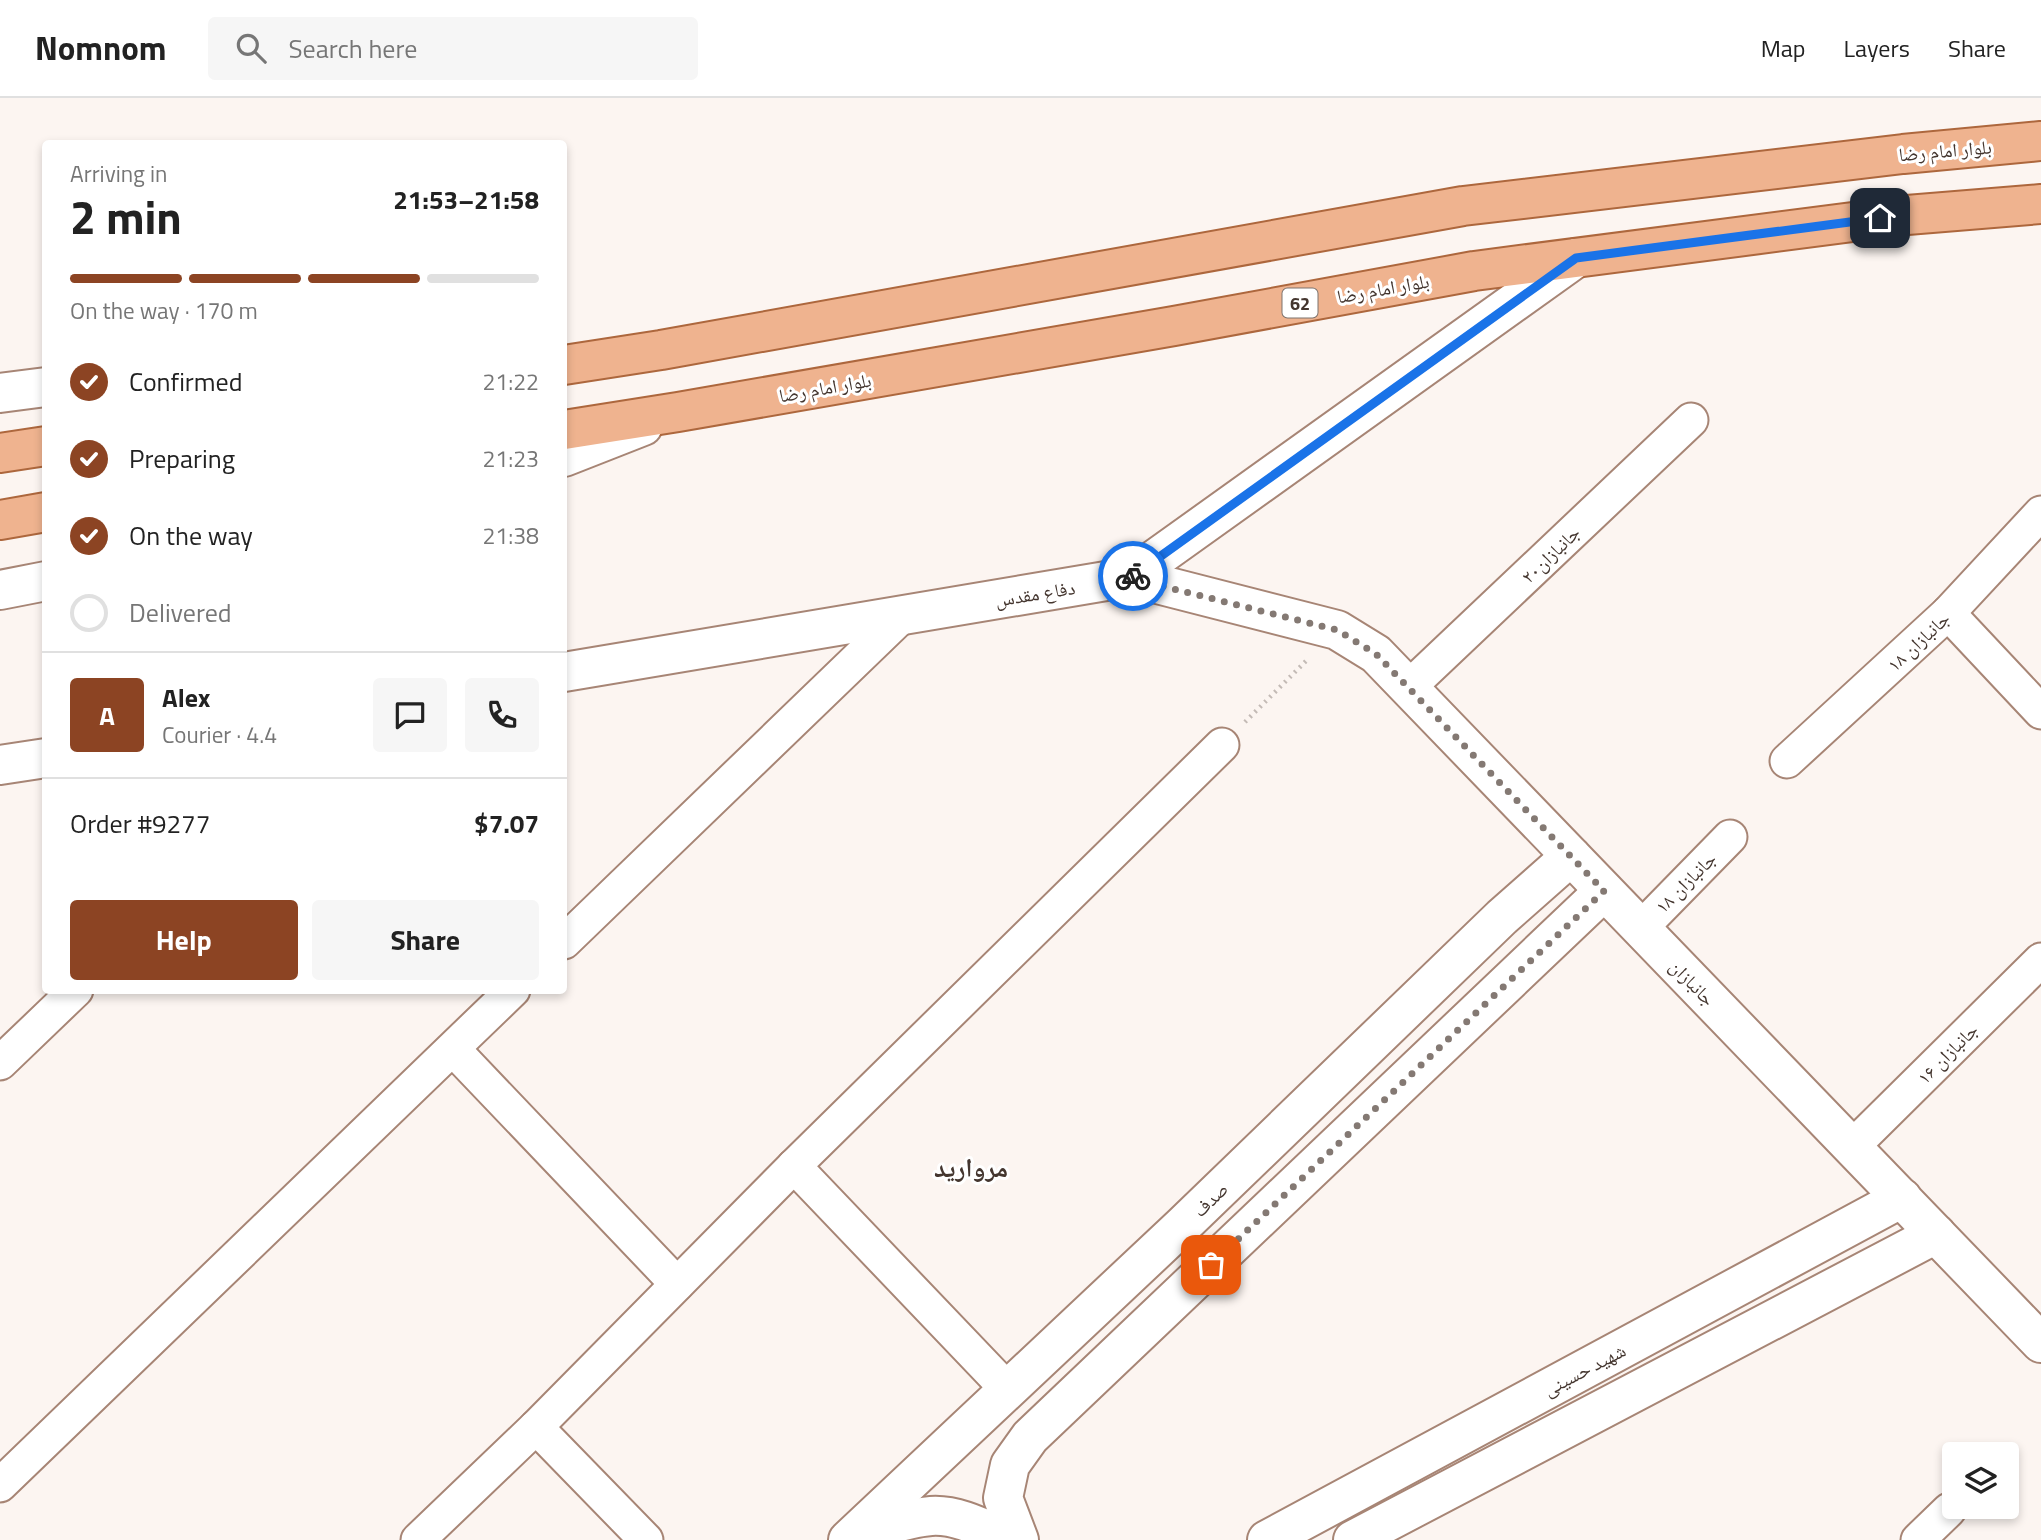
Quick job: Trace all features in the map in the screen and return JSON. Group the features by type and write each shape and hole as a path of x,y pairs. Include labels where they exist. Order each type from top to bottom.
{"main road":[{"name":"بلوار امام رضا","path":"567,365 1463,206 1903,154 2041,141"},
{"name":"بلوار امام رضا","path":"567,430 1474,271 1908,215 2041,204"},
{"path":"0,453 42,447"},
{"path":"0,520 42,513"}],"street":[{"name":"دفاع مقدس","path":"567,671 1130,578 1576,258"},
{"path":"567,350 661,350"},
{"path":"0,393 42,388"},
{"path":"567,456 678,412"},
{"name":"جانبازان۲۰","path":"1408,688 1691,420"},
{"name":"جانبازان ۱۸","path":"1787,761 1948,613 2041,513"},
{"name":"جانبازان","path":"1130,578 1337,630 1376,654 2041,1343"},
{"path":"0,590 42,582"},
{"path":"1948,613 2041,712"},
{"path":"567,939 902,615"},
{"path":"418,1540 536,1427 794,1166 1222,745"},
{"path":"0,765 42,759"},
{"name":"۱۸ جانبازان","path":"1640,928 1730,837"},
{"name":"صدف","path":"848,1540 1182,1226 1502,917 1571,856"},
{"path":"1019,1540 1003,1498 1010,1465 1030,1437 1604,891"},
{"path":"1502,917 1524,927 1534,940 1534,959"},
{"name":"جانبازان ۱۶","path":"1852,1147 2041,960"},
{"path":"0,1063 72,994"},
{"path":"0,1485 509,994"},
{"path":"453,1049 677,1284"},
{"path":"794,1166 1008,1390"},
{"name":"شهید حسینی","path":"1267,1540 1902,1198"},
{"path":"1843,1230 1861,1243 1868,1252 1862,1272"},
{"path":"1353,1540 1936,1234"},
{"path":"536,1427 646,1540"},
{"path":"848,1540 892,1525 933,1516 967,1522 1009,1540"},
{"path":"1918,1540 1942,1517"}],"path":[{"path":"1222,745 1337,630"}],"way so far":[{"path":"1133,576 1130,578 1337,630 1376,654 1604,891 1211,1265"}],"district":[{"name":"مروارید","path":"971,1167"}],"route":[{"path":"1133,576 1576,258 1880,218"}]}
